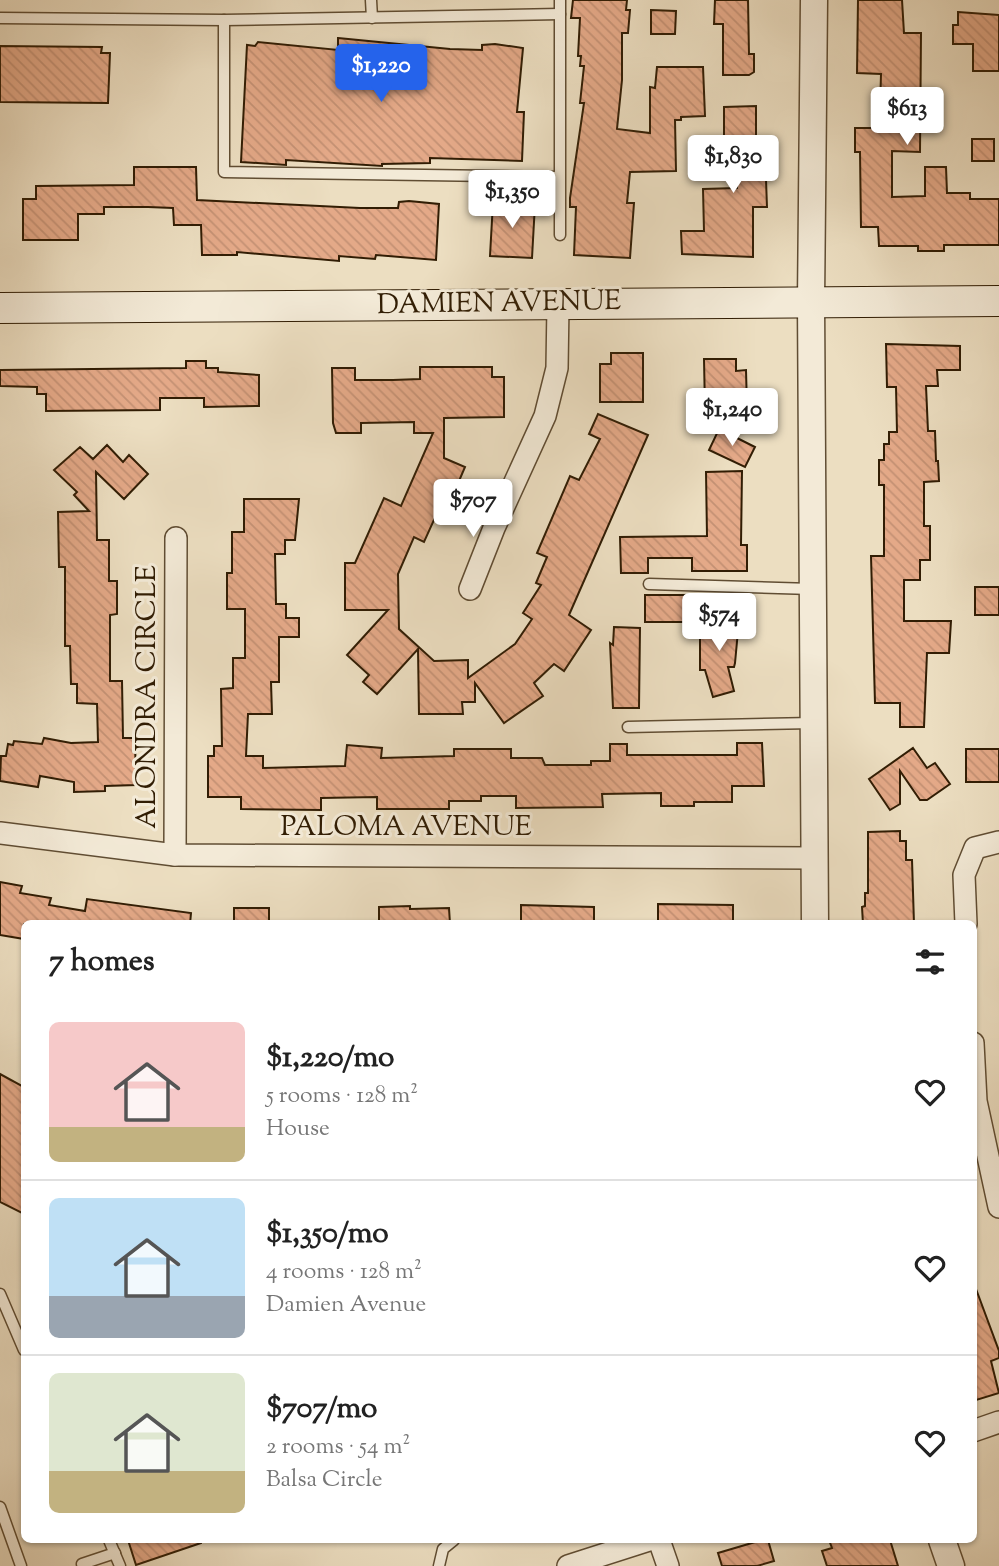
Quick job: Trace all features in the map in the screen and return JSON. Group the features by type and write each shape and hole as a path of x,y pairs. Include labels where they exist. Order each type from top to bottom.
{"main road":[{"name":"DAMIEN AVENUE","path":"0,308 999,301"}],"street":[{"path":"814,0 811,302 815,920"},
{"path":"470,589 494,528 545,416 557,368 558,304"},
{"name":"ALONDRA CIRCLE","path":"175,856 176,538"},
{"name":"PALOMA AVENUE","path":"0,833 175,856 813,858"},
{"path":"967,920 964,875 975,848 999,842"},
{"path":"977,1106 999,1207"},
{"path":"977,1430 999,1422"},
{"path":"568,1566 640,1543"},
{"path":"660,1543 668,1566"},
{"path":"943,1543 951,1566"}],"lane":[{"path":"371,0 372,18"},
{"path":"560,0 560,235"},
{"path":"0,18 223,20 560,14"},
{"path":"223,20 224,172 559,177"},
{"path":"649,584 812,589"},
{"path":"628,727 813,723"},
{"path":"0,1294 21,1342"},
{"path":"0,1327 13,1322"},
{"path":"0,1507 21,1566"},
{"path":"111,1543 120,1566"},
{"path":"439,1566 443,1549 450,1543"},
{"path":"82,1564 116,1553"}],"building":[{"path":"573,0 627,0 626,10 630,10 628,33 622,33 622,80 617,129 650,133 650,87 655,88 657,67 703,67 705,116 681,117 681,120 675,120 676,171 630,172 627,203 634,203 630,258 574,255 576,207 570,207 570,198 584,103 580,103 584,66 580,66 581,56 578,56 580,18 571,18"},
{"path":"715,0 748,0 749,54 754,54 754,72 749,75 723,75 723,24 714,24"},
{"path":"858,0 902,0 904,33 921,33 920,152 892,151 892,197 925,196 925,167 946,167 947,193 970,193 970,199 999,199 999,245 944,245 944,251 918,251 918,246 879,246 878,227 861,227 860,152 855,152 855,128 873,128 872,115 876,115 876,109 880,109 881,74 857,73"},
{"path":"651,10 676,11 675,34 651,34"},
{"path":"958,12 999,15 999,71 973,71 973,44 953,44 953,25 958,25"},
{"path":"338,38 450,49 482,50 482,45 495,44 523,48 517,112 524,112 522,161 430,158 430,163 382,166 286,160 286,165 241,162 247,45 255,46 258,42 338,50"},
{"path":"0,46 102,47 101,53 110,53 108,103 0,102"},
{"path":"756,106 756,152 765,152 767,207 753,207 753,257 682,254 681,231 704,231 703,189 737,188 736,144 724,144 724,107"},
{"path":"972,139 994,139 994,161 972,161"},
{"path":"134,167 196,167 197,200 360,208 398,208 399,202 409,201 439,204 436,260 376,255 375,259 339,256 339,261 237,252 237,255 202,255 201,225 174,225 173,208 104,207 104,214 78,214 78,240 23,240 23,199 36,199 36,186 134,185"},
{"path":"493,202 535,204 532,258 490,256"},
{"path":"886,344 960,346 960,370 937,370 938,386 926,386 928,431 935,431 939,481 924,482 924,526 930,526 930,560 920,560 920,580 904,580 904,621 951,621 949,653 927,653 924,727 900,727 900,703 875,703 871,556 884,556 884,485 879,485 879,460 884,460 884,444 889,444 889,432 897,432 896,387 887,387"},
{"path":"611,353 643,353 643,402 600,402 600,364 611,364"},
{"path":"704,359 736,359 736,371 746,370 747,408 705,409"},
{"path":"186,361 206,361 206,368 218,368 218,372 259,375 259,406 204,407 204,398 160,398 160,410 46,411 46,394 37,394 37,387 0,386 0,370 186,368"},
{"path":"420,367 492,367 492,377 504,377 504,417 444,418 444,458 465,467 450,502 443,500 424,542 414,537 398,574 399,629 434,661 468,660 468,678 515,644 532,619 523,613 541,585 536,583 547,557 537,553 570,476 579,480 600,439 589,434 598,414 648,435 569,615 591,630 564,671 554,664 534,683 543,696 504,723 475,683 475,702 462,702 463,714 419,714 418,649 377,694 363,682 369,675 347,655 388,610 345,610 345,563 355,563 384,498 401,506 433,433 414,433 414,422 361,423 361,433 336,433 333,423 332,368 355,368 355,380 393,380 420,379"},
{"path":"719,429 755,447 745,467 709,450"},
{"path":"107,445 123,462 129,455 148,474 124,499 96,472 97,540 109,540 109,581 117,581 117,614 110,615 110,681 122,681 123,738 135,738 136,785 105,786 105,791 74,792 74,782 40,776 38,787 0,781 1,756 6,756 8,744 13,745 14,741 42,744 44,738 71,743 98,742 97,704 77,703 77,684 71,684 70,646 65,646 65,567 59,567 58,512 89,511 74,495 77,492 54,470 80,447 93,459"},
{"path":"742,471 741,545 747,545 747,571 692,571 692,558 648,558 648,573 621,573 620,537 707,536 706,472"},
{"path":"244,499 299,499 295,540 285,540 285,554 275,554 276,604 286,604 286,618 299,618 299,637 279,637 279,682 271,682 272,714 248,714 246,756 263,756 263,768 345,766 347,745 382,748 381,758 454,756 454,749 511,749 511,758 542,758 545,765 591,765 591,761 610,761 610,744 627,744 627,755 737,755 737,743 762,743 764,786 732,786 732,802 694,802 694,806 661,806 661,793 602,794 603,807 516,808 516,796 481,796 481,801 449,801 449,809 377,809 377,797 321,798 321,810 241,809 241,797 208,797 208,756 214,756 214,746 222,746 221,689 233,688 233,658 245,658 245,609 227,609 227,573 232,573 232,532 244,532"},
{"path":"975,587 999,587 999,615 975,615"},
{"path":"645,595 696,595 695,622 645,622"},
{"path":"739,620 735,663 734,667 728,667 734,691 713,697 705,670 700,670 700,621"},
{"path":"614,627 640,628 639,708 613,708 610,643 613,645"},
{"path":"913,748 927,768 935,763 950,784 927,800 920,800 900,771 900,804 890,810 869,779"},
{"path":"966,749 999,749 999,782 966,782"},
{"path":"900,831 900,841 906,841 906,860 912,860 914,920 863,920 862,907 865,906 865,893 868,893 868,832"},
{"path":"0,882 22,886 20,893 51,898 49,905 85,911 87,899 191,913 190,920 21,920 21,938 0,935"},
{"path":"658,904 733,905 733,920 658,920"},
{"path":"521,905 594,907 594,920 521,920"},
{"path":"379,907 449,908 450,920 379,920"},
{"path":"234,908 269,908 269,920 234,920"},
{"path":"0,1074 21,1085 21,1212 0,1202"},
{"path":"977,1292 999,1351 999,1358 991,1361 999,1393 977,1400"},
{"path":"129,1543 201,1543 136,1565"},
{"path":"752,1543 769,1543 774,1561 757,1566 722,1566 718,1553"},
{"path":"830,1543 891,1543 898,1566 827,1566 822,1551 832,1548"}]}
